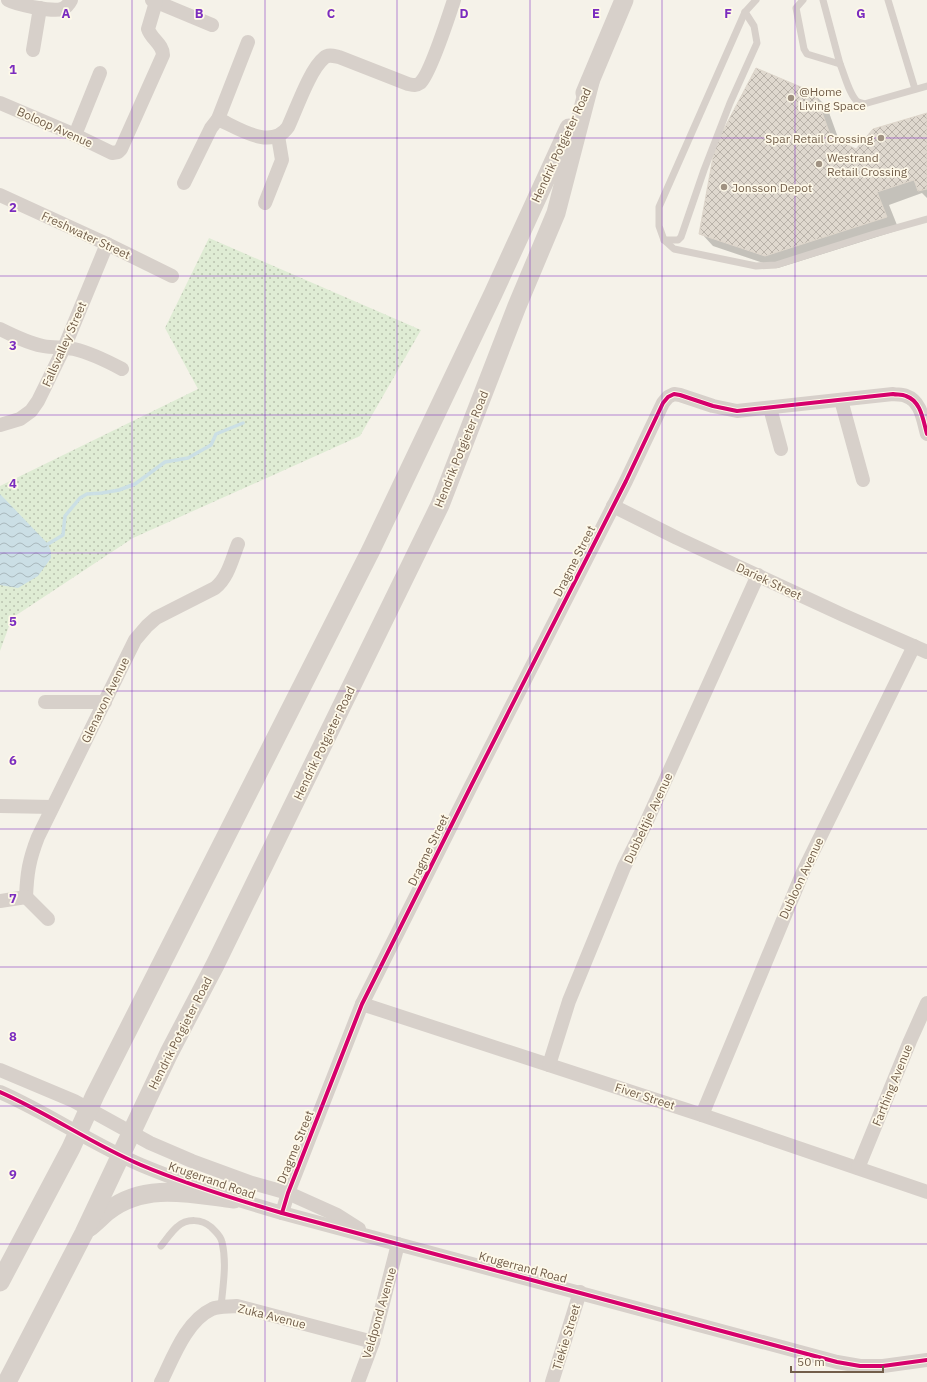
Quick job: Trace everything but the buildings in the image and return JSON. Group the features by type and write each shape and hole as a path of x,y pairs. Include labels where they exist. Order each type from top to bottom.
{"main road":[{"name":"Hendrik Potgieter Road","path":"0,1282 71,1148 89,1109 371,550 493,294 590,82 624,0"},
{"name":"Hendrik Potgieter Road","path":"7,1382 84,1232 169,1053 215,966 440,505 514,313 556,213 590,82"},
{"path":"84,1232 109,1210 128,1200 151,1193 174,1192 234,1199"}],"street":[{"path":"8,0 21,5 56,10 63,9 68,6 71,0"},
{"path":"218,119 250,134 264,138 271,138 284,133 313,72 325,57 332,55 408,84 415,85 423,79 430,66 453,0"},
{"path":"154,1 212,25"},
{"name":"Boloop Avenue","path":"0,103 75,135 109,152 116,153 121,149 163,55 162,48 152,37 148,29 154,1"},
{"path":"33,50 40,8"},
{"path":"184,183 211,128 218,119 248,42"},
{"path":"75,135 100,73"},
{"path":"265,203 282,160 278,136"},
{"name":"Freshwater Street","path":"0,195 107,244 172,276"},
{"name":"Fallsvalley Street","path":"0,425 20,419 31,411 38,401 64,348 107,244"},
{"path":"0,329 13,336 44,346 64,348 87,353 106,360 122,369"},
{"name":"Dragme Street","path":"282,1213 288,1193 362,1004 474,779 613,506 663,403 668,397 674,394 680,394 713,406 738,411 893,394 906,396 914,401 920,410 927,434"},
{"path":"840,400 863,480"},
{"path":"770,408 780,449"},
{"name":"Dariek Street","path":"613,506 677,538 927,652"},
{"name":"Glenavon Avenue","path":"26,897 31,855 52,807 135,640 156,618 220,584 224,579 238,544"},
{"name":"Dubbeltjie Avenue","path":"550,1065 569,1001 624,867 646,823 758,575"},
{"name":"Dubloon Avenue","path":"702,1115 803,872 914,646"},
{"path":"45,702 105,702"},
{"path":"0,806 52,807"},
{"path":"0,901 26,897 48,919"},
{"name":"Farthing Avenue","path":"858,1168 927,1003"},
{"name":"Fiver Street","path":"362,1004 702,1115 927,1192"},
{"name":"Krugerrand Road","path":"0,1070 89,1109 150,1142 192,1161 252,1183 288,1193 337,1215 354,1225 365,1234"},
{"name":"Krugerrand Road","path":"0,1092 28,1104 77,1133 140,1165 234,1199 282,1213 365,1234 814,1356 860,1366 883,1366 927,1360"},
{"name":"Veldpond Avenue","path":"358,1382 373,1342 398,1244"},
{"name":"Tiekie Street","path":"552,1382 580,1292"},
{"name":"Zuka Avenue","path":"161,1382 192,1325 202,1314 221,1307 236,1306 373,1342"}],"lane":[{"path":"756,0 745,12 659,208 659,226 664,240 674,249 756,266 776,265 927,219"},
{"path":"803,0 796,8 802,42 807,54 840,64"},
{"path":"823,0 840,64 854,97 858,102 864,104 927,86"},
{"path":"888,0 915,89"},
{"path":"664,240 678,240 682,237 704,170 730,103 757,43 754,26 745,12"},
{"path":"161,1246 177,1226 187,1222 201,1221 215,1231 222,1240 225,1259 221,1307"}],"green space":[{"path":"209,238 421,330 360,436 133,538 12,618 0,651 0,486 198,389 165,328"}],"water":[{"path":"0,494 48,544 51,552 51,558 38,576 18,588 0,585"}],"waterway":[{"path":"48,544 63,535 65,516 80,498 87,494 119,490 135,484 165,462 188,458 211,445 216,434 243,423"}],"cycle path":[{"path":"282,1213 288,1193 362,1004 626,481 663,403 668,397 674,394 713,406 737,411 893,394 904,395 911,398 921,412 927,434"},
{"path":"0,1092 35,1109 105,1148 141,1165 210,1191 282,1213 837,1362 860,1366 883,1366 927,1360"}],"place":[{"name":"@Home Living Space","path":"791,98"},
{"name":"Spar Retail Crossing","path":"881,138"},
{"name":"Westrand Retail Crossing","path":"819,164"},
{"name":"Jonsson Depot","path":"724,187"}]}
